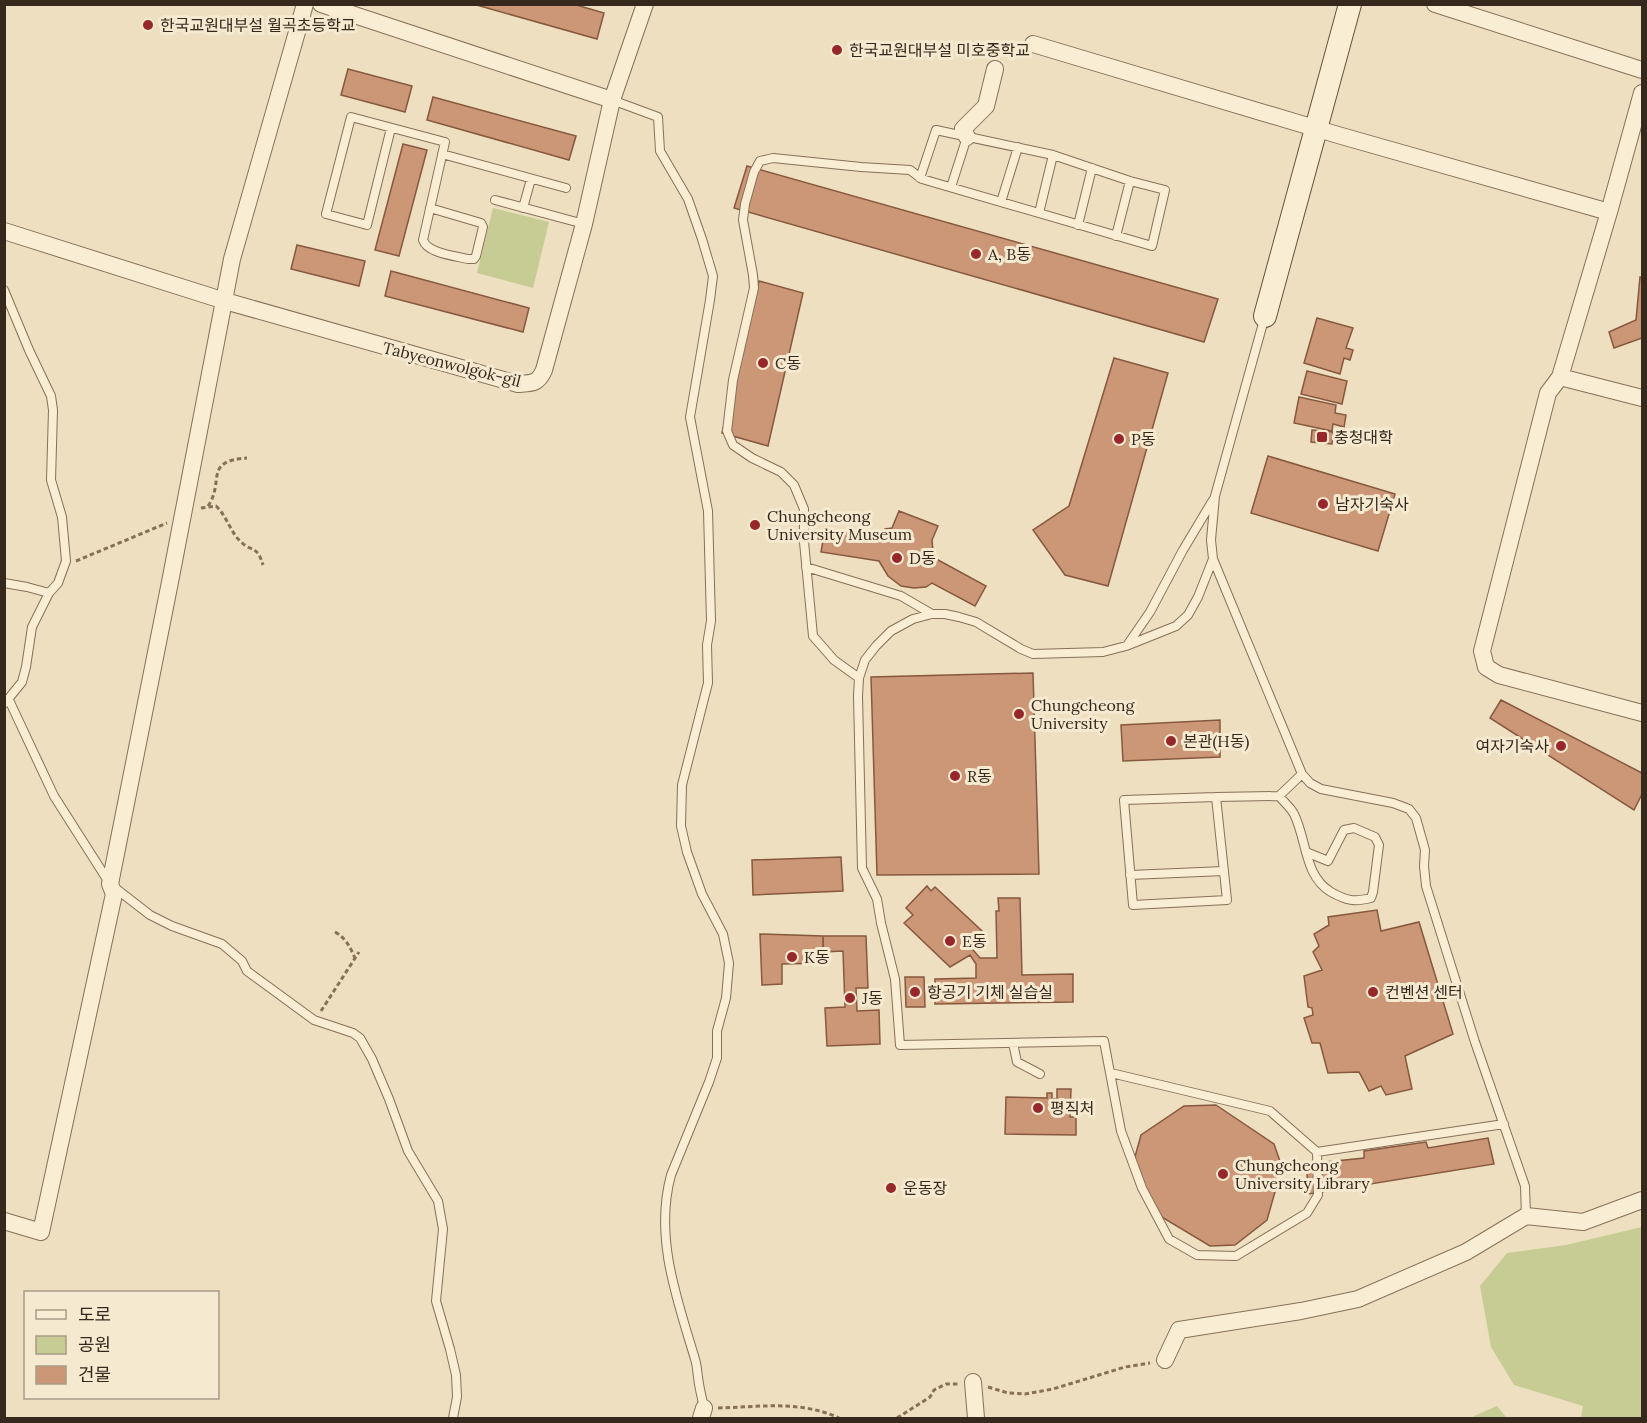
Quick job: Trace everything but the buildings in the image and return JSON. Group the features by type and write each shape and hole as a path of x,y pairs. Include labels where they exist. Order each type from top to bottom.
{"street":[{"path":"4,1221 41,1232 114,894 110,884 232,260 305,4"},
{"path":"321,4 612,100"},
{"name":"Tabyeonwolgok-gil","path":"4,231 225,301 518,384 532,383 540,378 544,370 584,224 612,100 645,4"},
{"path":"1265,316 1350,4"},
{"path":"1435,4 1642,70"},
{"path":"1033,44 1609,212"},
{"path":"967,137 963,129 986,106 994,69"},
{"path":"1642,93 1560,377 1548,393 1482,651 1486,667 1499,675 1642,713"},
{"path":"1560,377 1642,398"},
{"path":"1165,1360 1179,1330 1301,1311 1358,1299 1466,1252 1526,1216 1583,1222 1642,1200"},
{"path":"974,1382 976,1419"}],"lane":[{"path":"612,100 658,117 660,151 688,199 713,276 690,417 708,511 711,621 707,645 708,683 682,785 681,826 687,852 702,894 723,934 729,963 726,998 717,1031 717,1058 671,1174 667,1189 664,1225 675,1293 696,1362 703,1413"},
{"path":"392,128 367,225 326,214 351,117 445,142 442,154 430,208 423,240 429,249 468,260 474,259 483,228 481,223 430,208"},
{"path":"859,678 834,660 813,636 804,542 804,509 794,485 781,472 752,459 734,445 727,431 733,380 754,288 743,220 748,193 760,161 773,158 861,168 910,170 920,178 951,188 1152,246 1166,190 1130,182 1053,155 936,130 920,178"},
{"path":"951,188 967,137"},
{"path":"1001,202 1018,147"},
{"path":"442,154 566,188"},
{"path":"1039,213 1053,155"},
{"path":"1078,225 1092,168"},
{"path":"523,208 531,179"},
{"path":"1116,236 1130,182"},
{"path":"495,200 584,224"},
{"path":"4,290 51,396 53,410 51,480 62,517 66,561 57,583 49,593 32,627 22,682 6,701 54,796 110,884 157,919 222,944 242,961 247,971 314,1020 353,1033 360,1038 372,1059 389,1099 408,1151 438,1201 443,1229 436,1301 456,1375 457,1397 453,1419"},
{"path":"1265,316 1215,496 1211,540 1213,559 1302,774 1310,783 1321,789 1393,803 1409,809 1416,818 1425,850 1426,886 1475,1042 1525,1186 1526,1216"},
{"path":"1126,646 1148,616 1215,496"},
{"path":"1111,1073 1270,1111 1317,1152 1318,1195 1308,1213 1236,1256 1197,1255 1169,1239 1142,1188 1121,1131 1104,1041 900,1045 895,979 877,899 862,868 859,678 865,660 891,632 914,619 932,614 945,614 976,622 1033,654 1103,652 1126,646 1176,626 1188,615 1213,559"},
{"path":"806,567 901,596 932,614"},
{"path":"4,583 49,593"},
{"path":"1148,616 1151,628 1160,633"},
{"path":"1216,797 1227,900 1133,905 1124,800 1216,797 1279,796 1302,774"},
{"path":"1279,796 1294,813 1306,852 1313,873 1323,887 1354,902 1371,897 1379,845 1375,837 1354,828 1344,830 1328,861 1306,852"},
{"path":"1130,875 1224,871"},
{"path":"1013,1043 1017,1062 1040,1074"},
{"path":"1317,1152 1504,1124"}],"path":[{"path":"208,507 212,500 217,471 228,460 247,458"},
{"path":"335,932 342,936 355,958"},
{"path":"314,1020 359,952"},
{"path":"897,1419 930,1396 934,1390 946,1384 974,1382 1008,1393 1026,1394 1053,1389 1125,1367 1165,1360"},
{"path":"703,1413 783,1406 807,1407 839,1419"}],"green space":[{"path":"493,208 549,222 533,288 477,273"},
{"path":"1642,1227 1642,1418 1581,1418 1583,1406 1514,1385 1491,1347 1480,1286 1507,1253 1566,1245"},
{"path":"1497,1406 1507,1418 1473,1418 1474,1416"}],"place":[{"name":"한국교원대부설 월곡초등학교","path":"148,25"},
{"name":"한국교원대부설 미호중학교","path":"837,50"},
{"name":"A, B동","path":"976,254"},
{"name":"C동","path":"763,363"},
{"name":"충청대학","path":"1322,437"},
{"name":"P동","path":"1119,439"},
{"name":"남자기숙사","path":"1323,504"},
{"name":"Chungcheong University Museum","path":"755,525"},
{"name":"D동","path":"897,558"},
{"name":"Chungcheong University","path":"1019,714"},
{"name":"본관(H동)","path":"1171,741"},
{"name":"여자기숙사","path":"1561,746"},
{"name":"R동","path":"955,776"},
{"name":"E동","path":"950,941"},
{"name":"K동","path":"792,957"},
{"name":"항공기 기체 실습실","path":"915,992"},
{"name":"컨벤션 센터","path":"1373,992"},
{"name":"J동","path":"850,998"},
{"name":"평직처","path":"1038,1108"},
{"name":"Chungcheong University Library","path":"1223,1174"},
{"name":"운동장","path":"891,1188"}]}
